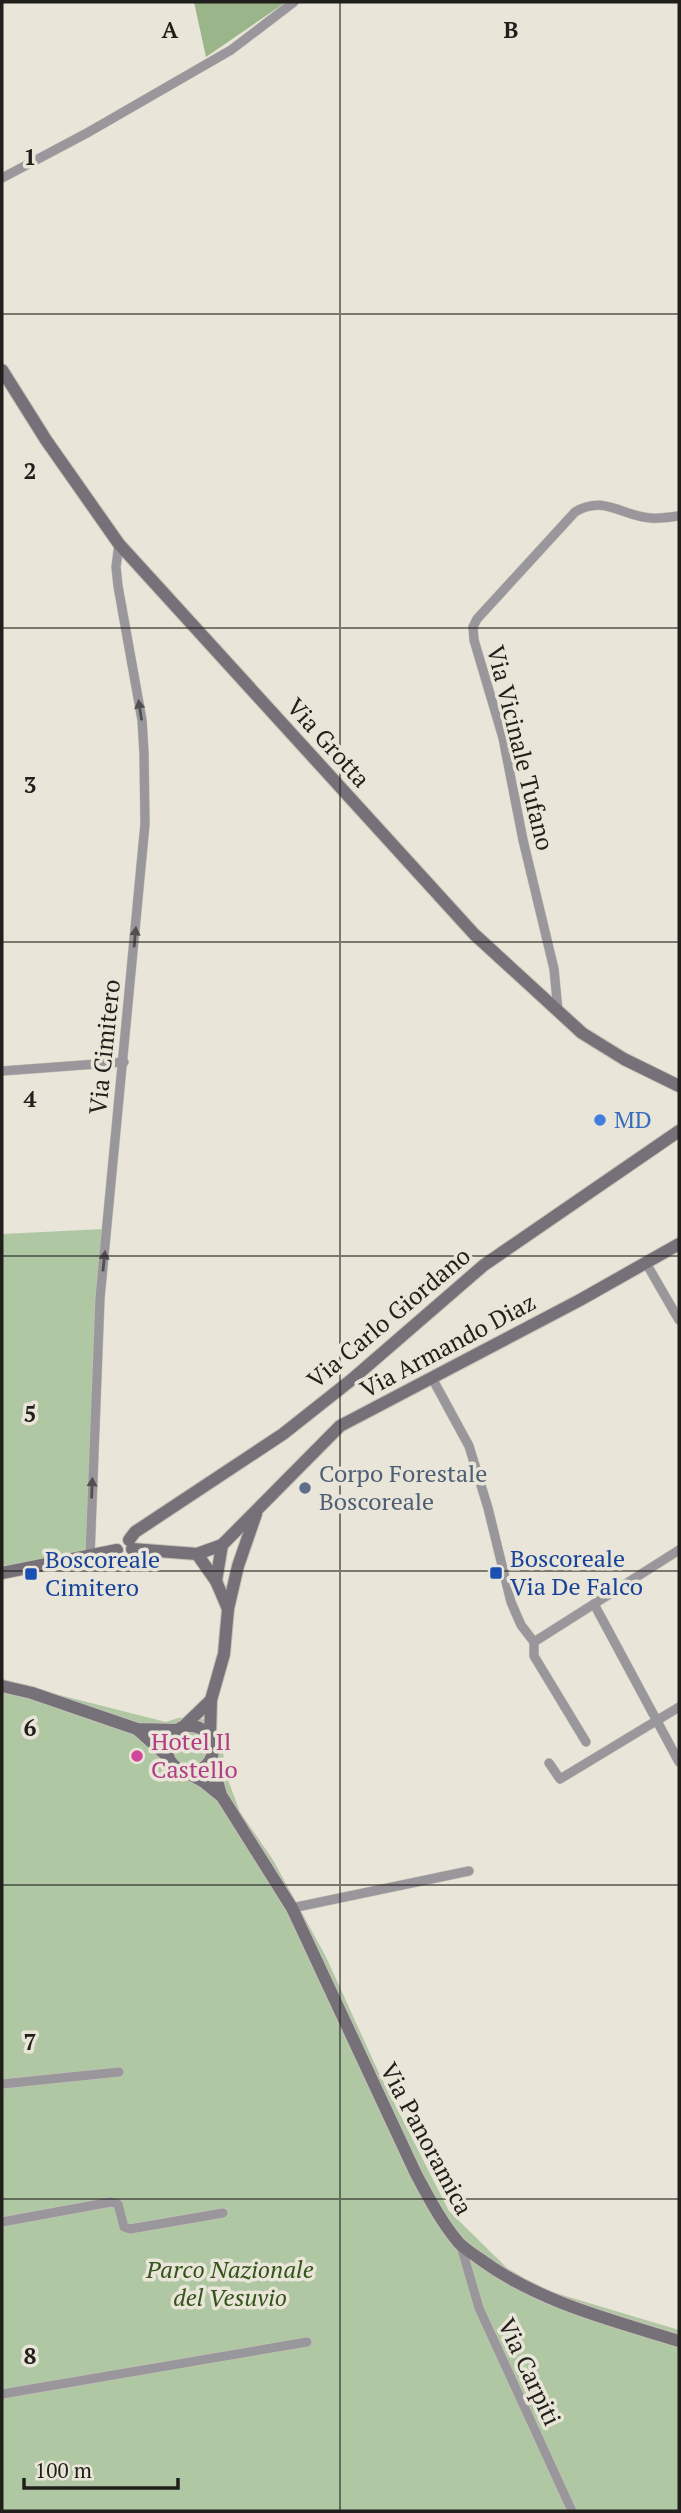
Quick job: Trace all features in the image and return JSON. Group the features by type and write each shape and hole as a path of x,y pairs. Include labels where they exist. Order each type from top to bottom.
{"street":[{"path":"2,178 87,133 231,50 294,2"},
{"name":"Via Grotta","path":"2,370 46,440 119,544 474,934 582,1033 614,1053 679,1086"},
{"name":"Via Vicinale Tufano","path":"558,1011 554,969 523,840 503,738 474,640 473,628 477,619 575,512 585,506 612,507 649,519 679,516"},
{"name":"Via Cimitero","path":"90,1556 100,1298 145,824 142,720 118,586 116,567 119,544"},
{"path":"2,1071 124,1062"},
{"name":"Via Carlo Giordano","path":"90,1556 117,1550 118,1540 130,1544 135,1532 283,1434 484,1265 679,1131"},
{"name":"Via Armando Diaz","path":"222,1545 340,1426 679,1244"},
{"path":"646,1263 679,1320"},
{"path":"432,1378 469,1446 488,1508 511,1602 521,1625 534,1642 534,1656 586,1742"},
{"name":"Via Armando Diaz","path":"211,1700 224,1654 228,1609 238,1566 257,1511"},
{"path":"130,1544 197,1554 222,1545"},
{"path":"222,1545 238,1566"},
{"path":"216,1581 222,1545"},
{"path":"534,1642 679,1550"},
{"name":"Via Armando Diaz","path":"197,1554 216,1581 228,1609"},
{"path":"2,1573 90,1556"},
{"path":"594,1604 679,1762"},
{"name":"Via Panoramica","path":"2,1686 32,1693 137,1729 199,1728 210,1737"},
{"path":"168,1757 168,1742 211,1700"},
{"name":"Via Panoramica","path":"211,1700 211,1759 220,1795 292,1908 375,2089 438,2216 461,2244 500,2273 537,2292 617,2322 679,2341"},
{"path":"549,1763 560,1779 679,1707"},
{"name":"Via Panoramica","path":"137,1729 178,1769 220,1795"},
{"path":"185,1771 200,1770 211,1759"},
{"path":"292,1908 469,1871"},
{"path":"2,2084 119,2072"},
{"path":"2,2222 111,2202 118,2204 124,2227 130,2230 223,2213"},
{"name":"Via Carpiti","path":"461,2244 478,2308 572,2511"},
{"path":"2,2393 307,2342"}],"green space":[{"path":"194,2 286,2 206,57"},
{"path":"104,1229 87,1551 2,1567 2,1234"},
{"name":"Parco Nazionale del Vesuvio","path":"12,1683 166,1722 178,1718 199,1717 210,1723 222,1746 227,1777 240,1812 273,1860 326,1957 378,2071 449,2211 507,2268 542,2289 679,2330 679,2511 2,2511 2,1691"}],"place":[{"name":"MD","path":"600,1120"},
{"name":"Corpo Forestale Boscoreale","path":"305,1488"},
{"name":"Boscoreale Via De Falco","path":"496,1573"},
{"name":"Boscoreale Cimitero","path":"31,1574"},
{"name":"Hotel Il Castello","path":"137,1756"}]}
